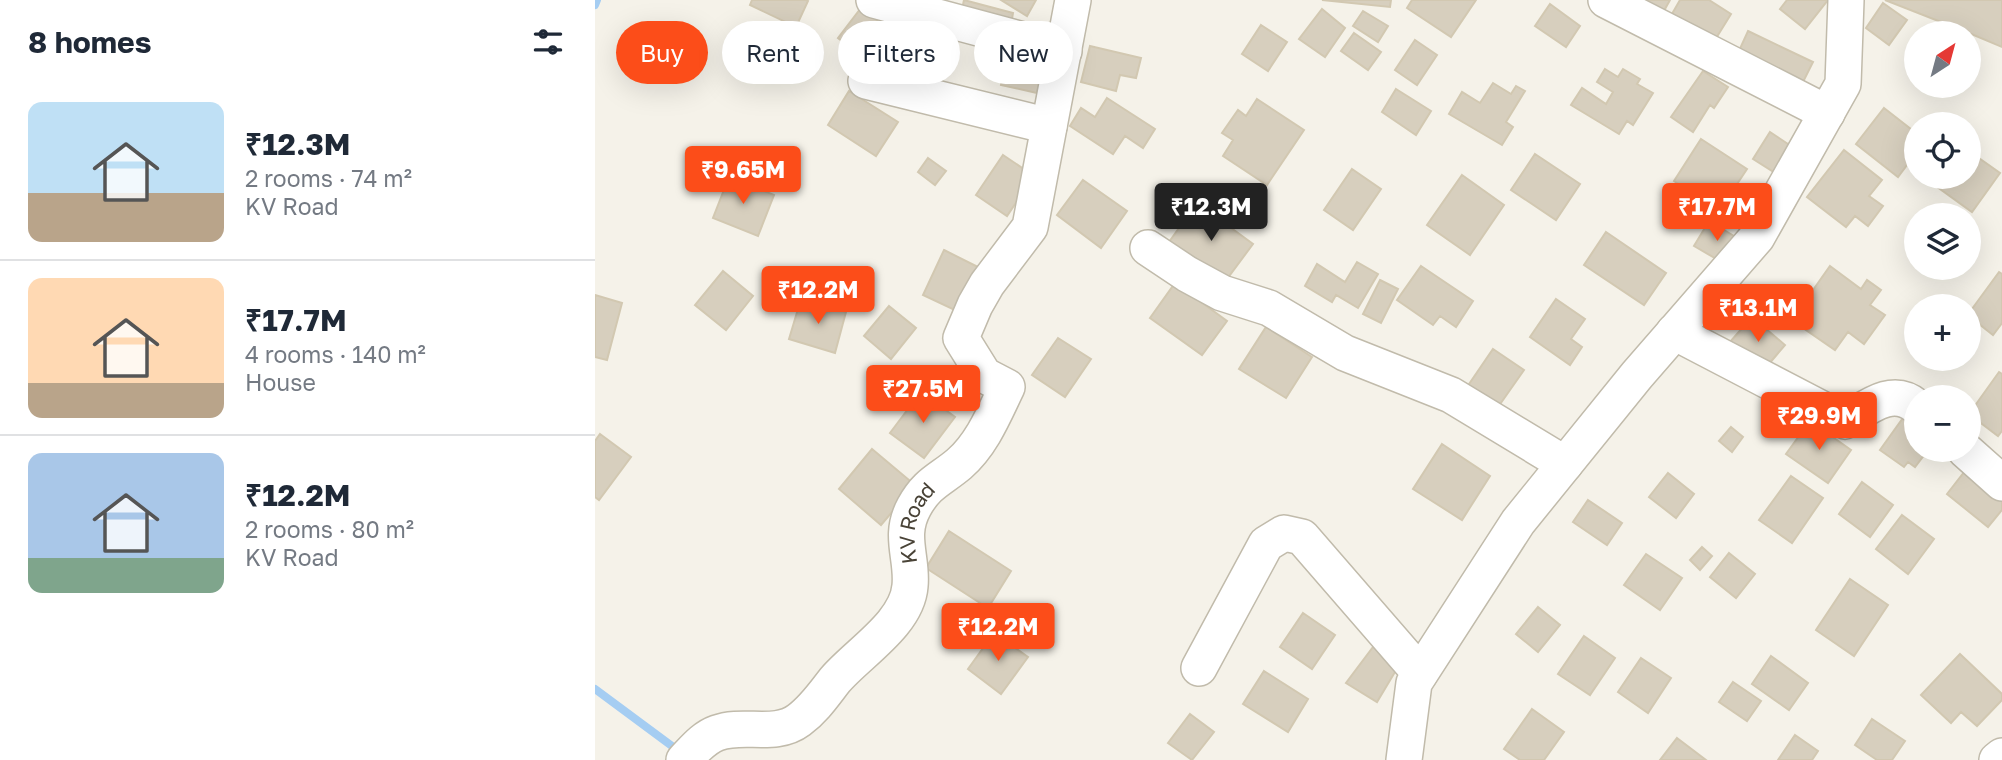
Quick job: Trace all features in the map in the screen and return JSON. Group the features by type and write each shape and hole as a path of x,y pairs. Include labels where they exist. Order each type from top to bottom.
{"street":[{"path":"873,0 974,27"},
{"path":"1069,21 1073,0"},
{"path":"1607,0 1827,113"},
{"path":"1403,760 1414,682 1518,522 1756,237 1843,84 1846,0"},
{"path":"878,84 1049,126 1057,84"},
{"name":"KV Road","path":"684,760 702,741 715,733 741,728 772,730 798,722 836,679 878,639 905,606 911,585 905,539 913,509 932,482 959,464 976,446 1007,387 984,375 961,338 987,284 1030,227 1049,126"},
{"path":"1148,248 1222,293 1269,308 1345,353 1451,395 1565,464"},
{"path":"1674,332 1845,421 1879,400 1895,397 1904,401"},
{"path":"1979,462 2002,482"},
{"path":"1199,668 1266,544 1284,533 1302,537 1420,673"},
{"path":"1997,760 2002,755"}],"building":[{"path":"752,0 808,1 799,21 783,21 750,5"},
{"path":"964,0 1013,13 1012,21 974,21 974,31 960,28"},
{"path":"1001,0 1036,0 1027,16"},
{"path":"1322,0 1391,0 1390,7"},
{"path":"1412,0 1476,0 1451,37 1407,8"},
{"path":"1632,0 1670,0 1660,18"},
{"path":"1680,0 1709,0 1731,14 1715,40 1672,14"},
{"path":"1787,0 1828,0 1805,29 1780,9"},
{"path":"1885,0 2002,0 2002,47 1981,38 1981,21 1938,21"},
{"path":"1883,3 1907,20 1889,45 1866,28"},
{"path":"1550,4 1580,26 1566,47 1535,26"},
{"path":"861,8 878,21 851,21"},
{"path":"1322,9 1345,28 1325,57 1299,39"},
{"path":"1363,11 1388,26 1378,42 1353,26"},
{"path":"1261,25 1287,42 1268,71 1242,54"},
{"path":"1748,31 1813,62 1802,84 1738,53"},
{"path":"1354,33 1381,52 1368,70 1341,51"},
{"path":"1415,40 1437,55 1417,85 1395,70"},
{"path":"1090,46 1141,58 1136,78 1120,75 1116,91 1081,82"},
{"path":"1605,69 1618,77 1623,69 1640,79 1637,84 1653,93 1633,125 1627,121 1619,134 1571,105 1582,88 1606,104 1613,92 1597,82"},
{"path":"1703,71 1728,87 1714,108 1710,105 1693,132 1671,117"},
{"path":"1493,83 1511,94 1516,86 1525,91 1506,122 1513,127 1502,145 1449,114 1462,92 1480,103"},
{"path":"1001,84 1039,84 1037,93"},
{"path":"1396,89 1431,111 1416,135 1382,112"},
{"path":"849,91 898,122 876,156 828,125"},
{"path":"1107,98 1155,129 1143,148 1125,136 1113,154 1070,126 1081,108 1095,117"},
{"path":"1257,99 1304,130 1267,185 1223,156 1233,140 1222,133 1238,110 1246,116"},
{"path":"1884,108 1904,124 1904,169 1898,177 1856,144"},
{"path":"1770,132 1797,150 1780,176 1753,159"},
{"path":"1701,139 1747,169 1719,211 1674,181"},
{"path":"1844,150 1882,180 1869,196 1883,206 1868,226 1855,216 1846,227 1807,197"},
{"path":"1535,154 1580,184 1556,220 1511,190"},
{"path":"1003,155 1034,176 1007,216 976,195"},
{"path":"928,158 946,171 935,185 918,172"},
{"path":"1981,160 2000,173 1978,203 1959,203 1940,189 1981,189"},
{"path":"1352,169 1381,189 1353,230 1324,210"},
{"path":"1462,175 1504,205 1470,255 1427,225"},
{"path":"729,177 774,195 758,236 713,218"},
{"path":"1083,180 1127,211 1101,248 1057,215"},
{"path":"1197,203 1253,244 1224,283 1169,242"},
{"path":"1709,221 1739,239 1725,264 1694,246"},
{"path":"1606,232 1666,273 1644,305 1584,265"},
{"path":"944,250 982,269 961,313 923,295"},
{"path":"1357,262 1378,274 1358,308 1336,295 1332,302 1305,286 1317,264 1345,282"},
{"path":"1421,266 1473,301 1456,327 1440,316 1433,325 1397,300"},
{"path":"1830,266 1861,289 1867,280 1881,290 1870,305 1885,315 1864,344 1848,332 1835,350 1803,328 1794,316 1798,298 1813,290"},
{"path":"723,271 753,296 726,330 695,305"},
{"path":"1999,272 2002,274 2002,323 1993,335 1981,326 1981,297"},
{"path":"1380,280 1398,289 1381,323 1363,314"},
{"path":"1175,283 1227,321 1202,355 1150,318"},
{"path":"595,295 622,303 607,360 595,357"},
{"path":"801,299 846,312 835,353 789,339"},
{"path":"1556,299 1585,319 1571,339 1582,347 1570,365 1530,337"},
{"path":"889,306 916,328 891,359 864,336"},
{"path":"1752,317 1785,345 1763,371 1730,342"},
{"path":"1266,327 1312,357 1286,398 1239,369"},
{"path":"1058,338 1091,359 1065,397 1032,375"},
{"path":"1493,349 1524,370 1496,410 1465,390"},
{"path":"1999,372 2002,374 2002,431 1998,436 1981,423 1981,397"},
{"path":"921,392 955,417 924,458 890,433"},
{"path":"1904,419 1904,462 1908,462 1904,467 1880,450"},
{"path":"1810,421 1851,450 1828,483 1786,454"},
{"path":"1731,427 1743,437 1732,452 1719,441"},
{"path":"600,434 631,457 599,500 595,497 595,441"},
{"path":"1442,444 1490,476 1462,520 1413,489"},
{"path":"872,449 915,485 881,525 839,489"},
{"path":"1965,471 2002,501 2002,510 1988,527 1947,494"},
{"path":"1668,473 1694,494 1676,518 1649,497"},
{"path":"1791,476 1823,498 1792,543 1759,520"},
{"path":"1862,482 1893,505 1870,537 1839,514"},
{"path":"1588,500 1622,523 1607,545 1573,522"},
{"path":"1902,515 1934,539 1908,574 1876,549"},
{"path":"949,531 1011,571 988,608 926,568"},
{"path":"1702,547 1712,556 1700,570 1690,560"},
{"path":"1729,553 1755,574 1736,598 1710,577"},
{"path":"1646,554 1682,578 1660,610 1624,585"},
{"path":"1850,579 1888,605 1854,656 1816,630"},
{"path":"1538,607 1560,625 1538,652 1516,634"},
{"path":"1303,613 1335,635 1312,669 1280,647"},
{"path":"994,633 1028,657 1001,694 968,669"},
{"path":"1584,636 1615,658 1590,695 1558,674"},
{"path":"1373,647 1401,662 1377,702 1346,683"},
{"path":"1960,654 2002,694 2002,700 1977,726 1961,712 1951,723 1921,695"},
{"path":"1771,656 1808,683 1789,710 1752,684"},
{"path":"1641,658 1671,678 1648,713 1618,692"},
{"path":"1264,671 1308,699 1288,732 1243,704"},
{"path":"1733,682 1761,701 1747,721 1719,702"},
{"path":"1532,709 1564,732 1544,760 1520,760 1504,749"},
{"path":"1190,714 1214,732 1192,760 1168,743"},
{"path":"1872,719 1905,741 1892,760 1877,760 1855,745"},
{"path":"1795,735 1818,751 1812,760 1778,760"},
{"path":"1677,738 1706,760 1660,760"}],"waterway":[{"path":"595,5 597,0"},
{"path":"595,689 680,752"}]}
